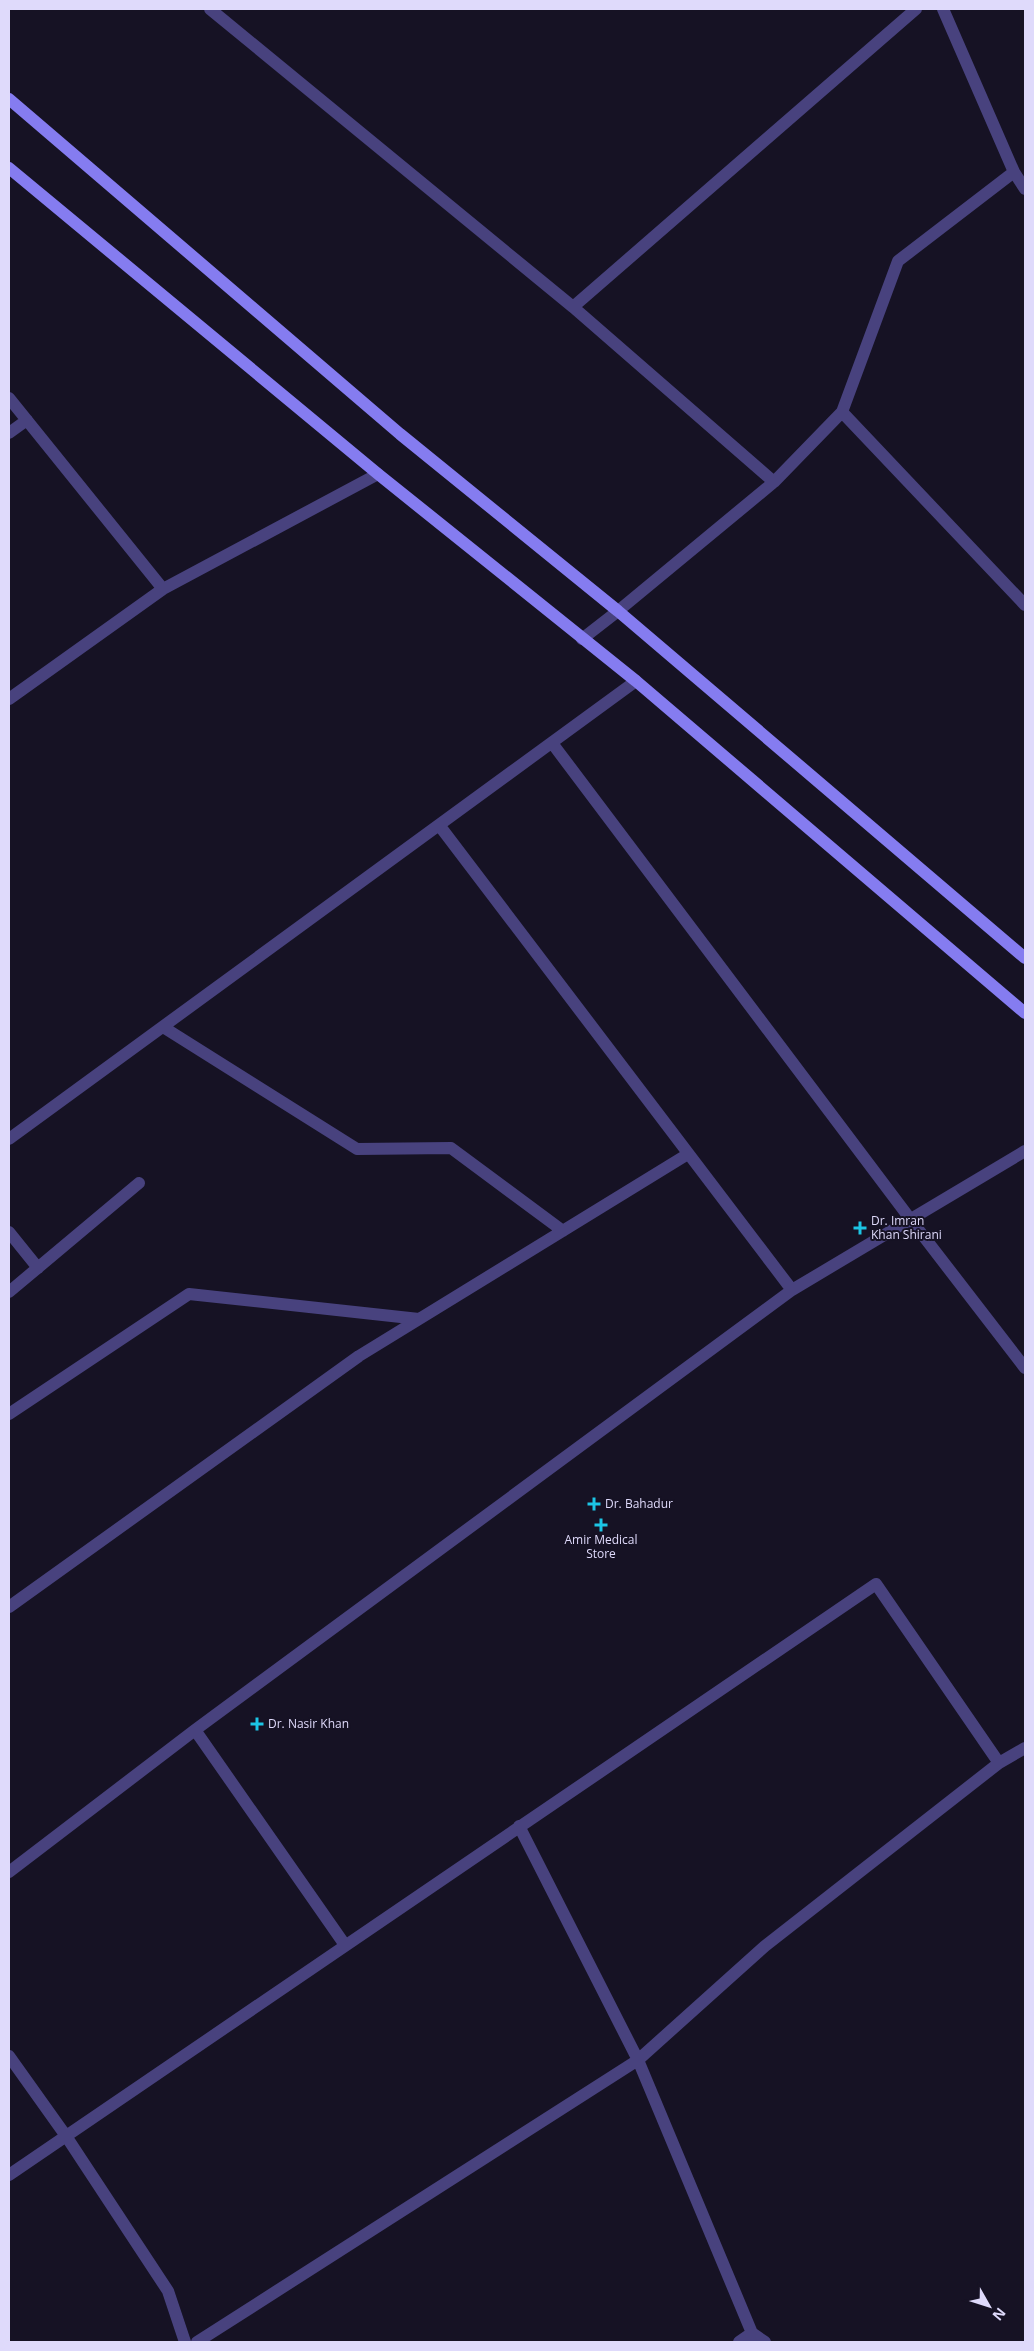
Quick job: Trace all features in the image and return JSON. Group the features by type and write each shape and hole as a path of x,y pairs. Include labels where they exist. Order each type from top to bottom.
{"main road":[{"path":"9,99 400,434 618,611 1025,958"},
{"path":"9,168 378,474 636,681 1025,1013"}],"street":[{"path":"210,9 573,307 774,482"},
{"path":"573,307 916,9"},
{"path":"943,9 1014,172 1025,189"},
{"path":"582,639 774,482 842,412 898,261 1014,172"},
{"path":"9,398 163,589"},
{"path":"842,412 1025,605"},
{"path":"9,433 27,420"},
{"path":"9,699 163,589 378,474"},
{"path":"9,1139 636,681"},
{"path":"552,743 911,1220 1025,1368"},
{"path":"439,825 792,1290"},
{"path":"163,1027 357,1149 451,1148 563,1231"},
{"path":"9,1872 195,1730 792,1290 1025,1151"},
{"path":"9,1606 359,1356 688,1154"},
{"path":"9,1292 138,1183"},
{"path":"9,1232 38,1268"},
{"path":"9,1414 189,1294 419,1319"},
{"path":"9,2175 876,1584 999,1763"},
{"path":"195,1730 346,1945"},
{"path":"196,2342 638,2060 764,1946 999,1763 1025,1748"},
{"path":"519,1826 638,2060 752,2333 765,2342"},
{"path":"9,2056 66,2136 168,2291 185,2342"},
{"path":"739,2342 752,2333"}],"place":[{"name":"Dr. Imran Khan Shirani","path":"860,1228"},
{"name":"Dr. Bahadur","path":"594,1504"},
{"name":"Amir Medical Store","path":"601,1525"},
{"name":"Dr. Nasir Khan","path":"257,1724"}]}
